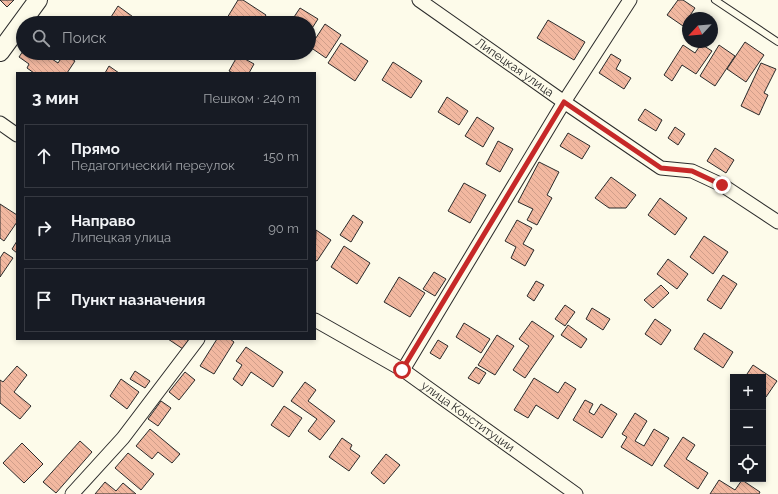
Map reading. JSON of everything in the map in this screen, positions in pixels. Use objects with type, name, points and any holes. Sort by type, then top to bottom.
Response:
[{"type":"street","points":[[26,16],[38,0]]},
{"type":"street","name":"Липецкая улица","points":[[419,0],[661,168],[692,171],[716,182],[778,222]]},
{"type":"street","points":[[402,370],[564,102],[630,0]]},
{"type":"street","points":[[0,52],[16,30]]},
{"type":"street","points":[[0,123],[16,134]]},
{"type":"street","name":"улица Конституции","points":[[316,321],[402,370],[576,494]]},
{"type":"street","points":[[72,494],[123,438],[197,340]]},
{"type":"lane","points":[[715,0],[778,42]]},
{"type":"building","points":[[0,0],[14,0],[7,7]]},
{"type":"building","points":[[238,0],[243,0],[266,15],[265,16],[228,16]]},
{"type":"building","points":[[678,0],[683,0],[695,8],[692,12],[682,12],[682,25],[667,15]]},
{"type":"building","points":[[118,6],[132,16],[112,16]]},
{"type":"building","points":[[300,8],[313,16],[295,16]]},
{"type":"building","points":[[548,20],[585,42],[574,60],[537,38]]},
{"type":"building","points":[[325,24],[341,35],[326,58],[316,51],[316,38]]},
{"type":"building","points":[[745,42],[764,55],[746,82],[727,69]]},
{"type":"building","points":[[341,43],[368,61],[355,81],[328,63]]},
{"type":"building","points":[[719,45],[735,56],[715,86],[700,76]]},
{"type":"building","points":[[682,47],[682,48],[688,48],[695,53],[698,48],[707,48],[712,51],[696,74],[682,65],[672,81],[664,75]]},
{"type":"building","points":[[611,54],[621,60],[616,69],[631,78],[624,89],[599,73]]},
{"type":"building","points":[[23,60],[54,60],[58,63],[60,60],[75,61],[68,72],[33,72],[27,68],[29,64]]},
{"type":"building","points":[[235,60],[247,60],[254,64],[250,72],[229,71]]},
{"type":"building","points":[[393,62],[422,81],[411,98],[382,80]]},
{"type":"building","points":[[761,63],[776,69],[764,93],[768,95],[759,115],[741,106]]},
{"type":"building","points":[[109,66],[118,72],[106,72]]},
{"type":"building","points":[[447,97],[468,111],[459,125],[438,112]]},
{"type":"building","points":[[645,109],[662,120],[656,131],[638,120]]},
{"type":"building","points":[[477,117],[494,128],[483,147],[465,136]]},
{"type":"building","points":[[675,127],[685,134],[678,145],[668,138]]},
{"type":"building","points":[[568,133],[590,146],[582,159],[560,146]]},
{"type":"building","points":[[498,141],[513,149],[500,172],[486,164]]},
{"type":"building","points":[[715,148],[734,160],[726,173],[707,161]]},
{"type":"building","points":[[539,162],[559,172],[547,195],[552,198],[537,225],[527,220],[533,209],[518,202]]},
{"type":"building","points":[[611,177],[636,195],[626,208],[609,208],[595,198]]},
{"type":"building","points":[[464,183],[486,195],[470,223],[448,211]]},
{"type":"building","points":[[660,198],[687,218],[675,235],[648,215]]},
{"type":"building","points":[[0,204],[16,214],[16,223],[4,241],[0,238]]},
{"type":"building","points":[[353,215],[363,222],[351,242],[340,235]]},
{"type":"building","points":[[517,220],[532,228],[523,244],[534,250],[525,266],[511,258],[516,247],[505,241]]},
{"type":"building","points":[[316,230],[331,240],[316,260]]},
{"type":"building","points":[[704,236],[728,252],[713,274],[690,257]]},
{"type":"building","points":[[16,243],[16,252],[12,249]]},
{"type":"building","points":[[344,246],[370,263],[357,284],[331,267]]},
{"type":"building","points":[[4,252],[13,258],[0,277],[0,258]]},
{"type":"building","points":[[668,259],[688,274],[677,289],[657,274]]},
{"type":"building","points":[[434,272],[446,279],[435,296],[423,289]]},
{"type":"building","points":[[723,275],[737,284],[721,309],[707,300]]},
{"type":"building","points":[[399,277],[425,293],[410,317],[384,302]]},
{"type":"building","points":[[536,281],[544,285],[534,301],[527,296]]},
{"type":"building","points":[[661,285],[669,293],[653,308],[644,300]]},
{"type":"building","points":[[565,305],[575,312],[565,326],[555,319]]},
{"type":"building","points":[[592,308],[610,319],[603,330],[586,319]]},
{"type":"building","points":[[655,319],[671,330],[661,345],[645,334]]},
{"type":"building","points":[[532,321],[554,336],[525,378],[513,370],[529,346],[519,339]]},
{"type":"building","points":[[464,323],[490,339],[481,353],[456,337]]},
{"type":"building","points":[[568,325],[587,339],[581,348],[561,335]]},
{"type":"building","points":[[704,333],[733,352],[723,368],[694,349]]},
{"type":"building","points":[[497,335],[514,346],[495,375],[478,365]]},
{"type":"building","points":[[170,340],[188,340],[183,349]]},
{"type":"building","points":[[216,340],[231,340],[234,342],[214,374],[200,366]]},
{"type":"building","points":[[438,340],[448,346],[440,359],[430,353]]},
{"type":"building","points":[[246,347],[283,372],[273,387],[251,372],[242,386],[233,379],[242,365],[236,361]]},
{"type":"building","points":[[753,365],[777,381],[766,397],[766,374],[747,374]]},
{"type":"building","points":[[17,366],[27,375],[14,392],[31,406],[20,419],[0,403],[0,380],[3,382]]},
{"type":"building","points":[[476,367],[486,373],[479,384],[468,378]]},
{"type":"building","points":[[135,371],[150,381],[145,388],[130,379]]},
{"type":"building","points":[[185,372],[195,380],[179,400],[169,392]]},
{"type":"building","points":[[534,378],[558,393],[565,382],[576,389],[558,419],[536,405],[528,418],[514,410]]},
{"type":"building","points":[[121,379],[139,392],[127,409],[110,396]]},
{"type":"building","points":[[305,382],[316,390],[308,401],[335,421],[320,440],[308,431],[317,419],[291,401]]},
{"type":"building","points":[[585,400],[593,404],[589,412],[594,415],[601,404],[617,414],[602,438],[573,420]]},
{"type":"building","points":[[161,401],[171,408],[158,426],[148,419]]},
{"type":"building","points":[[284,406],[302,418],[289,437],[271,425]]},
{"type":"building","points":[[635,413],[647,421],[635,441],[644,446],[654,429],[669,438],[652,466],[621,447],[627,437],[622,434]]},
{"type":"building","points":[[150,429],[180,454],[172,463],[158,452],[152,459],[136,446]]},
{"type":"building","points":[[683,437],[695,445],[686,459],[708,473],[698,489],[664,466]]},
{"type":"building","points":[[342,438],[352,445],[350,449],[360,456],[349,471],[329,457]]},
{"type":"building","points":[[80,441],[92,452],[56,493],[43,482]]},
{"type":"building","points":[[22,443],[43,464],[24,483],[3,463]]},
{"type":"building","points":[[128,453],[154,474],[141,490],[115,468]]},
{"type":"building","points":[[386,454],[400,465],[384,484],[371,473]]},
{"type":"building","points":[[719,480],[735,490],[741,482],[745,482],[760,492],[759,494],[710,494]]},
{"type":"building","points":[[105,482],[116,491],[123,483],[136,494],[95,494]]},
{"type":"route","points":[[402,370],[564,102],[661,168],[692,171],[722,185]]}]
